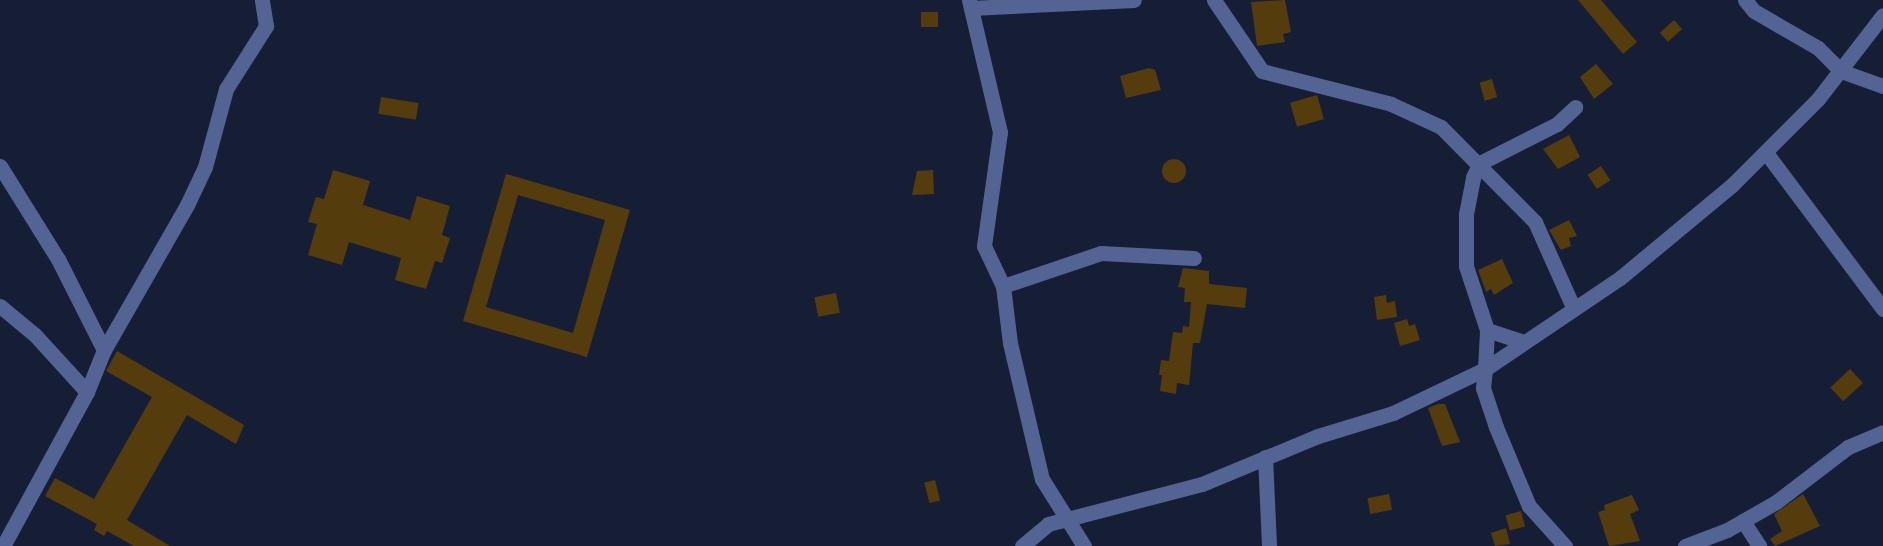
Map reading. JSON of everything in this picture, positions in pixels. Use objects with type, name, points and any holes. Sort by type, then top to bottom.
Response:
[{"type":"street","points":[[3,546],[87,392],[104,350],[205,167],[226,89],[266,26],[262,0]]},
{"type":"street","points":[[1084,546],[1042,479],[1010,343],[1003,286],[982,236],[1000,132],[970,4],[1134,0]]},
{"type":"street","points":[[1214,0],[1262,71],[1430,118],[1480,164],[1535,222],[1573,307]]},
{"type":"street","points":[[1745,0],[1754,11],[1818,48],[1841,71],[1883,86]]},
{"type":"street","points":[[1022,546],[1035,532],[1065,518],[1153,499],[1393,413],[1485,369],[1521,341],[1620,278],[1767,154],[1841,71],[1883,15]]},
{"type":"street","points":[[1565,546],[1529,506],[1496,427],[1483,388],[1487,330],[1466,266],[1467,203],[1480,164],[1557,124],[1575,107]]},
{"type":"street","points":[[1767,154],[1883,309]]},
{"type":"street","points":[[0,166],[58,259],[104,350]]},
{"type":"street","points":[[1003,286],[1101,253],[1194,258]]},
{"type":"street","points":[[0,306],[35,335],[87,392]]},
{"type":"street","points":[[1487,330],[1521,341]]},
{"type":"street","points":[[1685,546],[1743,521],[1776,502],[1848,447],[1883,432]]},
{"type":"street","points":[[1265,458],[1269,546]]},
{"type":"street","points":[[1743,521],[1759,546]]},
{"type":"building","points":[[1285,0],[1291,32],[1283,34],[1285,42],[1257,46],[1251,2]]},
{"type":"building","points":[[1578,0],[1601,0],[1637,42],[1623,54]]},
{"type":"building","points":[[921,12],[938,12],[938,27],[921,27]]},
{"type":"building","points":[[1674,20],[1682,29],[1668,42],[1660,33]]},
{"type":"building","points":[[1596,64],[1613,84],[1594,99],[1580,77]]},
{"type":"building","points":[[1149,68],[1155,70],[1161,90],[1126,98],[1120,76]]},
{"type":"building","points":[[1492,79],[1497,97],[1485,101],[1480,83]]},
{"type":"building","points":[[1317,95],[1324,119],[1297,127],[1290,103]]},
{"type":"building","points":[[381,97],[419,103],[416,120],[378,114]]},
{"type":"building","points":[[1569,135],[1580,157],[1558,169],[1543,149]]},
{"type":"building","points":[[1174,159],[1183,162],[1186,171],[1183,180],[1174,183],[1165,180],[1162,171],[1165,162]]},
{"type":"building","points":[[1601,166],[1610,180],[1597,189],[1588,175]]},
{"type":"building","points":[[333,170],[370,181],[363,205],[410,220],[417,196],[450,206],[442,235],[450,238],[442,263],[435,261],[426,289],[395,280],[401,258],[349,242],[342,265],[308,255],[317,224],[308,222],[316,197],[324,199]]},
{"type":"building","points":[[933,170],[934,194],[912,195],[917,171]]},
{"type":"building","points":[[506,174],[630,210],[587,357],[463,321]],"holes":[[[518,195],[605,220],[573,333],[486,307]]]},
{"type":"building","points":[[1569,220],[1577,236],[1569,238],[1571,246],[1561,250],[1549,230]]},
{"type":"building","points":[[1502,259],[1513,283],[1494,295],[1491,289],[1486,292],[1478,270]]},
{"type":"building","points":[[1183,268],[1209,271],[1209,284],[1247,288],[1245,308],[1207,304],[1200,343],[1193,343],[1189,385],[1177,383],[1176,394],[1160,391],[1162,375],[1159,375],[1161,360],[1169,361],[1173,332],[1182,333],[1183,326],[1189,327],[1191,302],[1184,302],[1185,288],[1178,287]]},
{"type":"building","points":[[836,293],[840,313],[818,317],[814,297]]},
{"type":"building","points":[[1386,295],[1387,303],[1395,301],[1397,317],[1377,320],[1374,297]]},
{"type":"building","points":[[1407,319],[1409,326],[1415,324],[1420,340],[1400,346],[1394,323]]},
{"type":"building","points":[[117,351],[244,425],[236,444],[187,415],[127,520],[170,546],[134,546],[107,531],[104,536],[94,530],[97,524],[45,496],[55,478],[94,499],[152,397],[106,371]]},
{"type":"building","points":[[1850,369],[1863,383],[1843,401],[1830,387]]},
{"type":"building","points":[[1445,404],[1460,442],[1442,446],[1428,408]]},
{"type":"building","points":[[935,480],[940,500],[929,503],[924,483]]},
{"type":"building","points":[[1389,494],[1392,510],[1370,514],[1367,498]]},
{"type":"building","points":[[1803,494],[1820,526],[1775,546],[1770,539],[1782,531],[1774,514]]},
{"type":"building","points":[[1632,495],[1639,510],[1630,514],[1640,541],[1609,546],[1598,512],[1605,510],[1604,505]]},
{"type":"building","points":[[1521,511],[1525,526],[1510,531],[1506,515]]},
{"type":"building","points":[[1506,528],[1510,544],[1495,546],[1491,533]]}]
